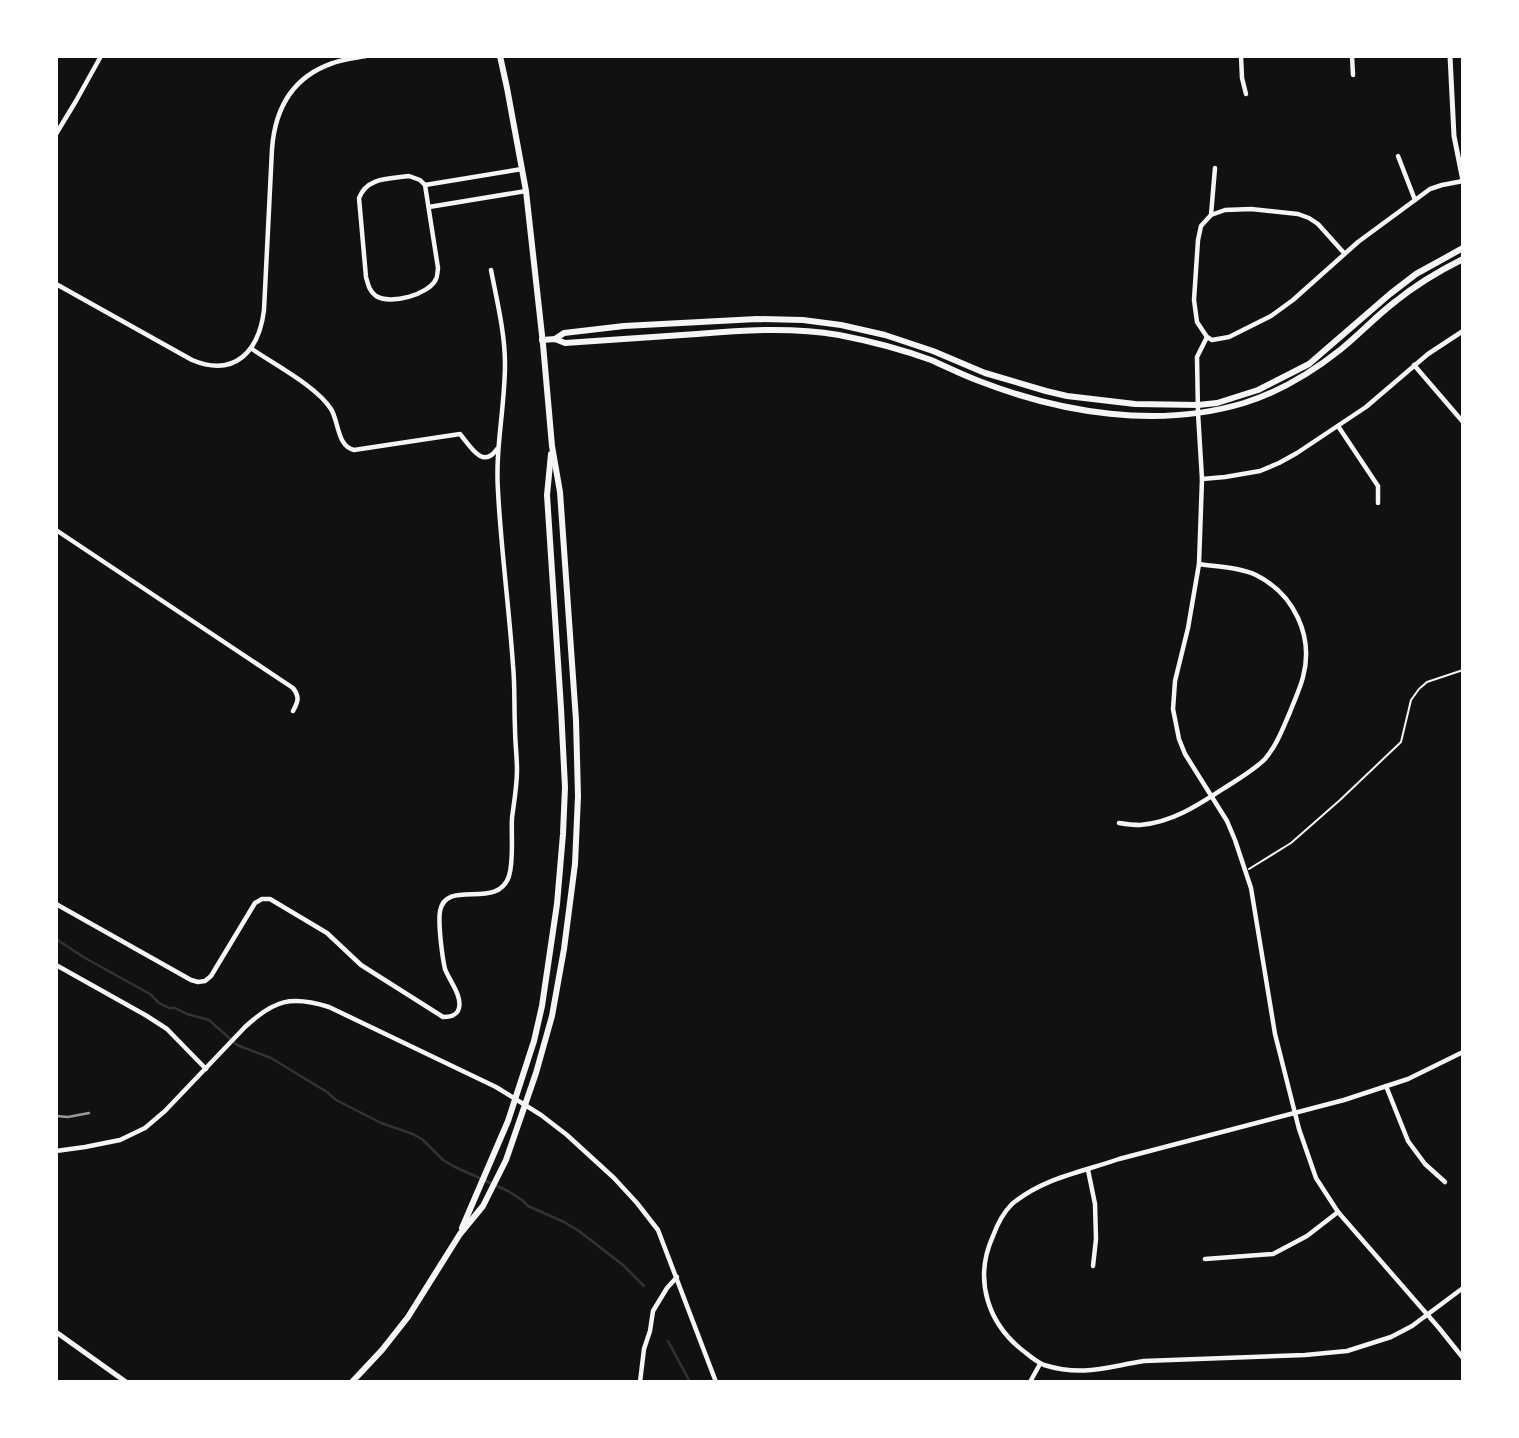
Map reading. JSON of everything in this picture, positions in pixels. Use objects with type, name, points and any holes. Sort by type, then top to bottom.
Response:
[{"type":"main road","points":[[352,1382],[408,1317],[460,1234],[483,1206],[506,1160],[521,1121],[552,1017],[576,854],[576,720],[560,492],[552,446],[526,191],[500,56]]},
{"type":"main road","points":[[555,339],[564,333],[624,326],[757,319],[803,320],[885,335],[985,373],[1067,396],[1198,410],[1250,393],[1309,364],[1390,293],[1416,274],[1463,248]]},
{"type":"main road","points":[[542,340],[555,339],[565,343],[755,330],[809,331],[883,344],[1026,397],[1135,415],[1174,416],[1244,403],[1273,392],[1316,369],[1395,301],[1427,278],[1463,259]]},
{"type":"main road","points":[[460,1234],[509,1121],[526,1065],[548,976],[559,884],[565,811],[563,733],[547,495],[552,446]]},
{"type":"street","points":[[56,134],[100,56]]},
{"type":"street","points":[[56,284],[202,365],[234,362],[252,349],[262,326],[264,310],[273,130],[278,114],[295,87],[307,77],[335,62],[366,56]]},
{"type":"street","points":[[1241,56],[1246,94]]},
{"type":"street","points":[[1352,56],[1353,75]]},
{"type":"street","points":[[1344,253],[1318,224],[1298,214],[1251,209],[1225,210],[1211,215],[1201,226],[1198,240],[1194,300],[1197,322],[1212,340],[1229,337],[1271,316],[1293,300],[1344,253],[1430,189],[1463,181],[1454,136],[1450,56]]},
{"type":"street","points":[[1398,156],[1415,200]]},
{"type":"street","points":[[1211,215],[1215,168]]},
{"type":"street","points":[[425,185],[522,169]]},
{"type":"street","points":[[409,176],[425,185],[429,207],[438,268],[437,279],[422,292],[411,297],[382,299],[374,295],[366,277],[359,206],[362,190],[374,182],[409,176]]},
{"type":"street","points":[[429,207],[526,191]]},
{"type":"street","points":[[56,904],[198,982],[211,976],[255,903],[270,899],[327,933],[361,965],[443,1017],[453,1016],[457,1012],[460,1007],[459,1000],[449,979],[443,956],[440,911],[443,903],[453,895],[493,892],[506,882],[509,874],[517,772],[514,669],[499,522],[498,449],[505,362],[491,270]]},
{"type":"street","points":[[1202,479],[1260,471],[1297,453],[1366,407],[1414,365],[1463,331]]},
{"type":"street","points":[[1207,337],[1197,357],[1202,479],[1199,564],[1175,681],[1173,709],[1179,739],[1185,754],[1227,821],[1246,871],[1275,1034],[1295,1113],[1316,1178],[1338,1212],[1463,1357]]},
{"type":"street","points":[[252,349],[324,400],[335,418],[344,445],[349,449],[460,434],[483,458],[488,458],[498,449]]},
{"type":"street","points":[[1414,365],[1463,422]]},
{"type":"street","points":[[1338,426],[1378,486],[1378,503]]},
{"type":"street","points":[[56,530],[293,688],[298,694],[298,703],[293,711]]},
{"type":"street","points":[[1119,823],[1139,825],[1158,822],[1185,812],[1250,771],[1266,758],[1279,738],[1303,678],[1307,657],[1306,639],[1289,601],[1277,588],[1256,575],[1243,570],[1199,564]]},
{"type":"street","points":[[56,965],[167,1029],[206,1069]]},
{"type":"street","points":[[56,1151],[104,1144],[134,1135],[159,1116],[257,1016],[280,1002],[301,1000],[329,1007],[496,1087],[551,1122],[614,1178],[658,1230],[716,1382]]},
{"type":"street","points":[[1463,1052],[1408,1079],[1344,1100],[1119,1159],[1052,1180],[1033,1189],[1010,1206],[987,1249],[984,1271],[986,1294],[992,1314],[1006,1336],[1040,1364],[1080,1372],[1099,1371],[1144,1361],[1347,1351],[1391,1337],[1412,1326],[1463,1288]]},
{"type":"street","points":[[1387,1086],[1408,1141],[1425,1164],[1445,1182]]},
{"type":"street","points":[[1088,1170],[1095,1205],[1096,1239],[1093,1266]]},
{"type":"street","points":[[1205,1259],[1273,1254],[1307,1236],[1338,1212]]},
{"type":"street","points":[[640,1382],[653,1311],[667,1287],[677,1277]]},
{"type":"street","points":[[56,1332],[127,1382]]},
{"type":"street","points":[[1030,1382],[1040,1364]]},
{"type":"path","points":[[1246,871],[1292,843],[1401,742],[1411,700],[1419,689],[1427,682],[1463,670]]},
{"type":"waterway","points":[[56,939],[150,994],[159,1003],[209,1020],[237,1045],[271,1058],[336,1100],[381,1123],[413,1134],[455,1167],[508,1191],[528,1206],[564,1222],[623,1265],[644,1286]]},
{"type":"waterway","points":[[668,1341],[690,1382]]},
{"type":"railway","points":[[56,1116],[89,1113]]}]
